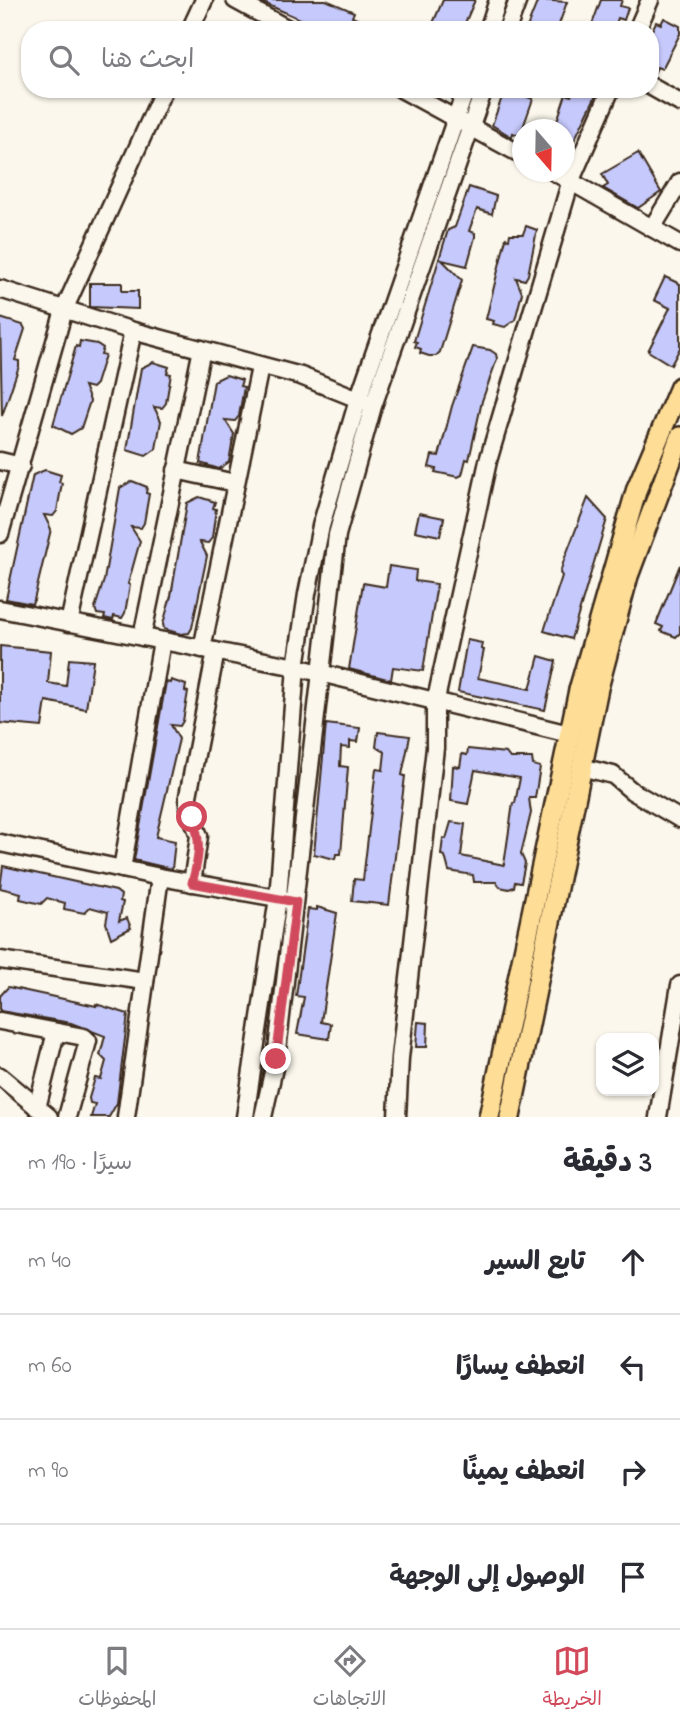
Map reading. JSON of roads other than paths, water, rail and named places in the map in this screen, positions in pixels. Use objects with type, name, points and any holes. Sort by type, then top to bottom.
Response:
[{"type":"main road","points":[[510,1117],[637,488],[680,387]]},
{"type":"main road","points":[[489,1117],[569,734],[614,595],[680,437]]},
{"type":"street","points":[[194,21],[204,0]]},
{"type":"street","points":[[235,0],[274,21]]},
{"type":"street","points":[[491,21],[498,0]]},
{"type":"street","points":[[510,21],[518,0]]},
{"type":"street","points":[[641,21],[650,0]]},
{"type":"street","points":[[659,91],[680,103]]},
{"type":"street","points":[[0,534],[64,310],[160,98]]},
{"type":"street","points":[[418,98],[512,149]]},
{"type":"street","points":[[263,1117],[276,1059],[296,902],[337,534],[366,403],[463,98]]},
{"type":"street","points":[[245,1117],[258,1047],[278,898],[296,667],[321,526],[481,98]]},
{"type":"street","points":[[575,171],[607,98]]},
{"type":"street","points":[[397,1117],[400,1058],[435,748],[435,704],[488,461],[570,182]]},
{"type":"street","points":[[574,182],[680,244]]},
{"type":"street","points":[[652,228],[680,182]]},
{"type":"street","points":[[0,289],[133,331],[301,376],[366,403]]},
{"type":"street","points":[[69,623],[133,331]]},
{"type":"street","points":[[142,637],[202,349]]},
{"type":"street","points":[[192,883],[199,836],[188,806],[188,796],[235,483],[260,367]]},
{"type":"street","points":[[0,461],[21,466]]},
{"type":"street","points":[[176,470],[235,483]]},
{"type":"street","points":[[0,609],[296,667],[435,704],[569,734]]},
{"type":"street","points":[[122,869],[162,641]]},
{"type":"street","points":[[581,767],[613,775],[632,791],[680,818]]},
{"type":"street","points":[[0,844],[296,902]]},
{"type":"street","points":[[126,1117],[160,877]]},
{"type":"street","points":[[0,960],[145,981]]},
{"type":"street","points":[[659,1117],[680,985]]},
{"type":"street","points":[[0,1021],[84,1037],[89,1044],[66,1117]]},
{"type":"street","points":[[43,1113],[56,1032]]},
{"type":"street","points":[[0,1076],[43,1113]]}]
